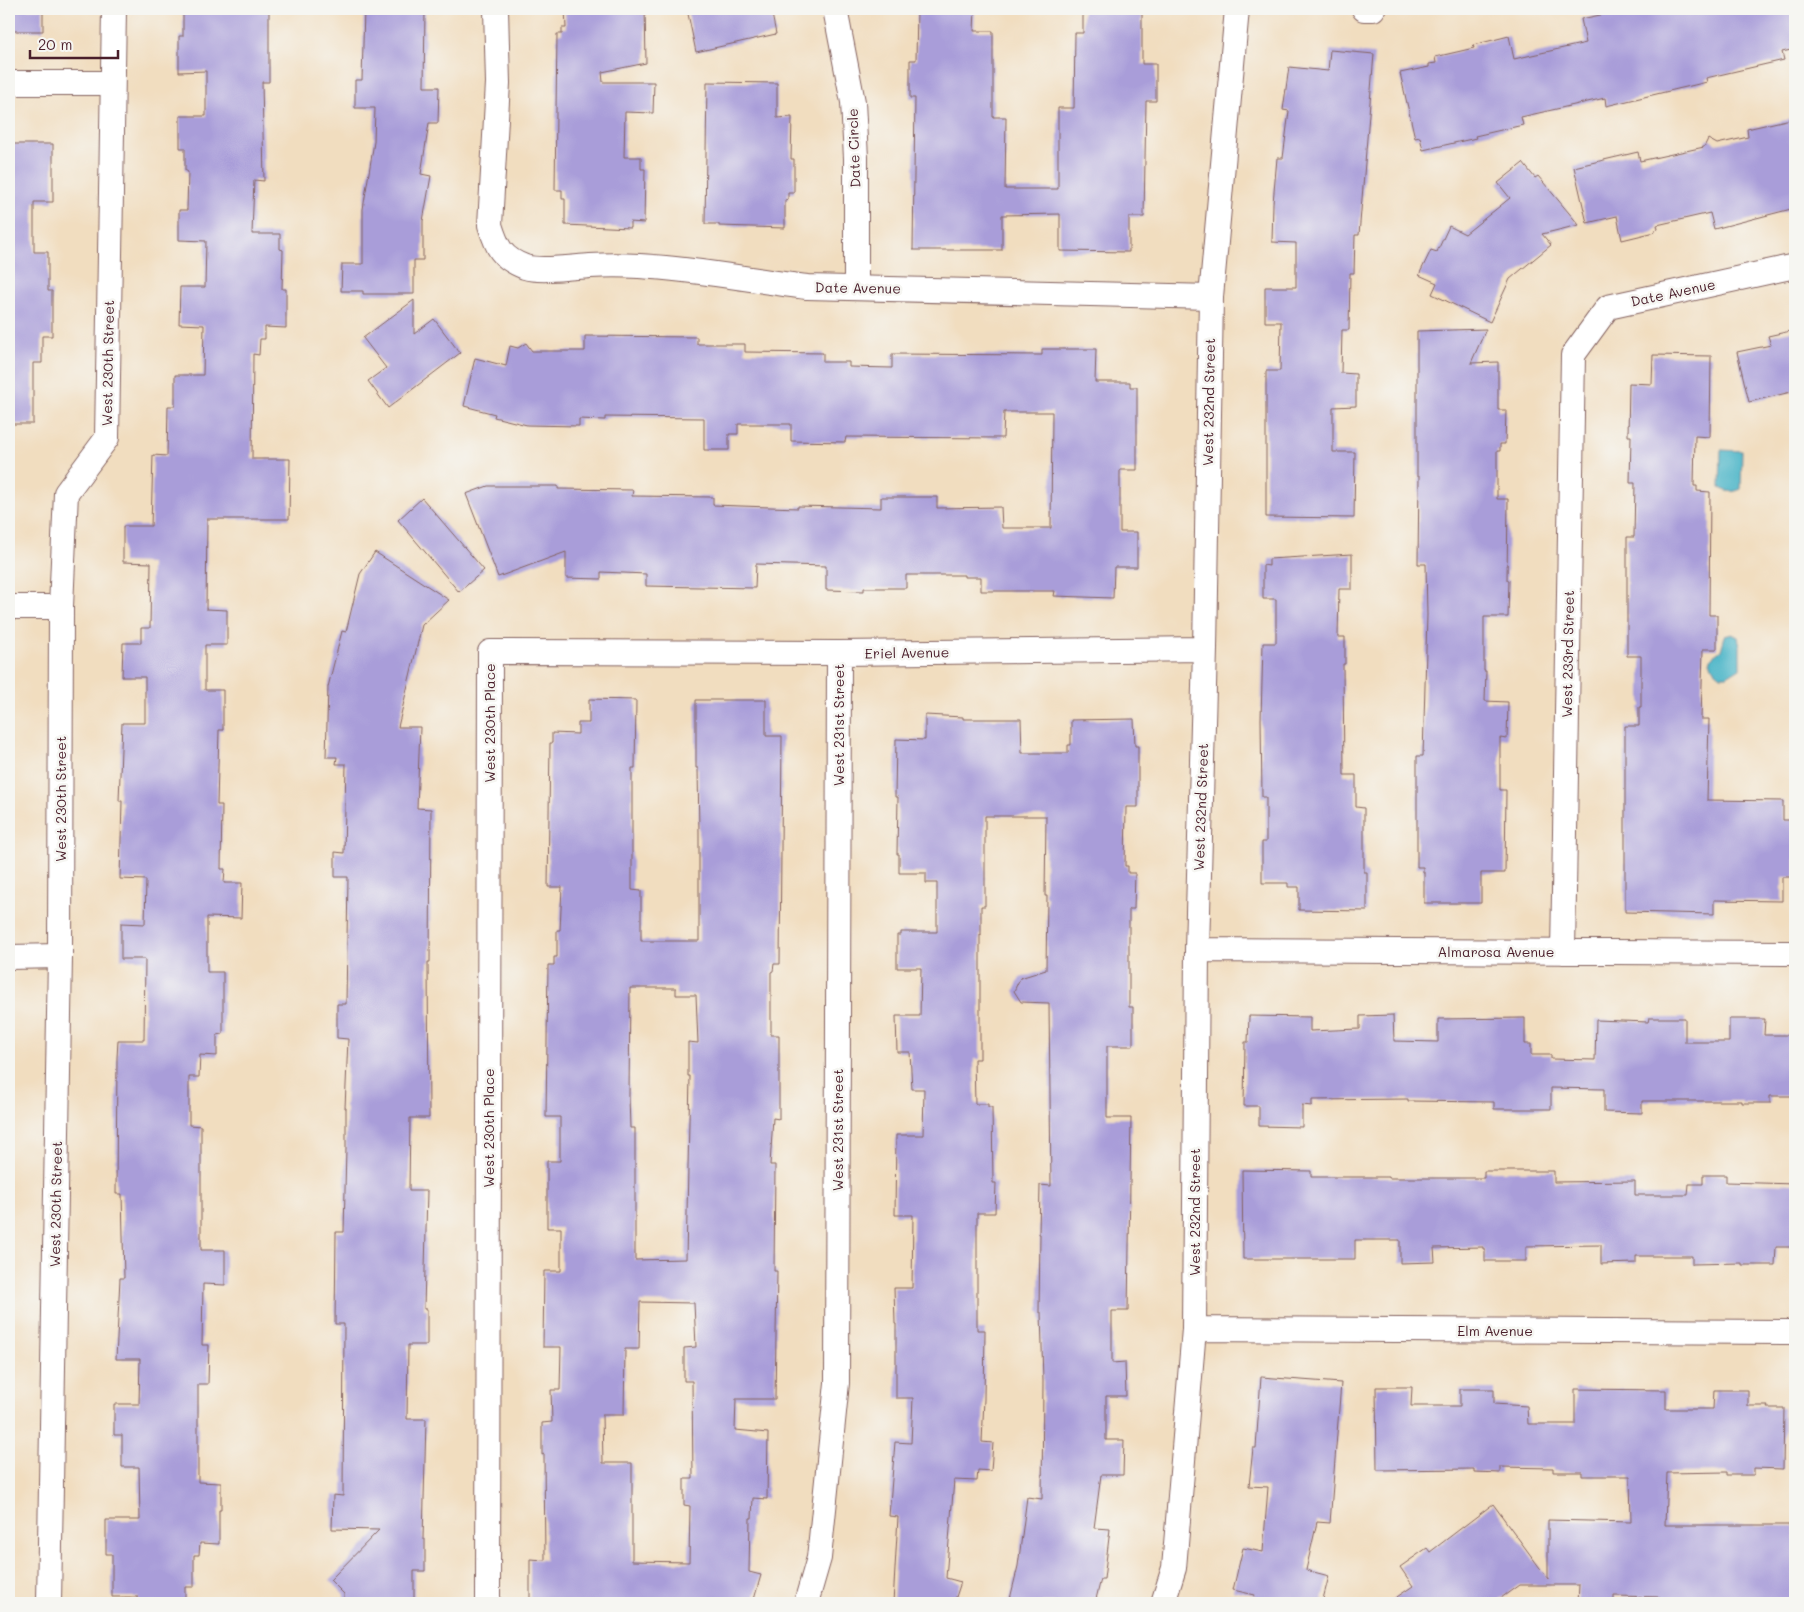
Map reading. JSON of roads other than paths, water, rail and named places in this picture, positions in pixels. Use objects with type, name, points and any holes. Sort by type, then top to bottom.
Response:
[{"type":"street","name":"West 230th Street","points":[[48,1603],[60,956],[62,607],[66,493],[107,438],[114,9]]},
{"type":"street","name":"Date Avenue","points":[[496,9],[498,83],[490,225],[497,246],[508,258],[526,267],[549,269],[591,266],[638,266],[698,271],[807,287],[1211,297]]},
{"type":"street","name":"Date Circle","points":[[835,9],[853,102],[856,158],[856,288]]},
{"type":"street","name":"West 232nd Street","points":[[1164,1603],[1174,1568],[1194,1329],[1197,950],[1205,649],[1211,297],[1237,9]]},
{"type":"street","points":[[1364,9],[1373,9]]},
{"type":"street","points":[[9,83],[112,83]]},
{"type":"street","name":"Date Avenue","points":[[1573,355],[1608,307],[1795,266]]},
{"type":"street","name":"West 233rd Street","points":[[1563,952],[1573,355]]},
{"type":"street","points":[[9,607],[62,607]]},
{"type":"street","name":"Eriel Avenue","points":[[490,652],[839,654],[1205,649]]},
{"type":"street","name":"West 230th Place","points":[[488,1603],[490,652]]},
{"type":"street","name":"West 231st Street","points":[[806,1603],[819,1558],[837,1383],[839,654]]},
{"type":"street","name":"Almarosa Avenue","points":[[1197,950],[1795,953]]},
{"type":"street","points":[[9,956],[60,956]]},
{"type":"street","name":"Elm Avenue","points":[[1194,1329],[1795,1332]]},
{"type":"water","points":[[1721,450],[1742,451],[1741,489],[1730,492],[1720,488]]},
{"type":"water","points":[[1732,634],[1738,637],[1740,668],[1727,676],[1721,676],[1714,670],[1710,662],[1712,657],[1721,650],[1725,636]]}]
